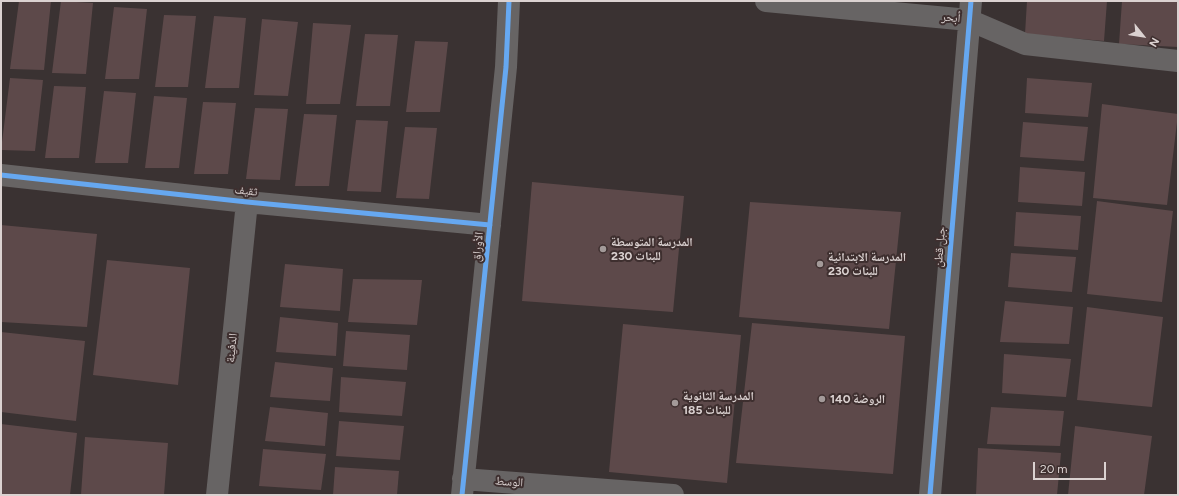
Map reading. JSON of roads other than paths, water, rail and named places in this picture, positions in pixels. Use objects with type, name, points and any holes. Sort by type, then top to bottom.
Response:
[{"type":"street","name":"الأوراق","points":[[463,487],[506,68],[509,1]]},
{"type":"street","name":"أبحر","points":[[766,1],[970,10],[1025,44],[1178,62]]},
{"type":"street","name":"جبل قطن","points":[[930,495],[970,10]]},
{"type":"street","name":"ثقيف","points":[[1,175],[247,202],[490,225]]},
{"type":"street","name":"الدفينة","points":[[217,495],[247,202]]},
{"type":"street","name":"الوسط","points":[[463,487],[673,495]]},
{"type":"place","name":"المدرسة المتوسطة 230 للبنات","points":[[603,249]]},
{"type":"place","name":"المدرسة الابتدائية 230 للبنات","points":[[820,264]]},
{"type":"place","name":"الروضة 140","points":[[822,399]]},
{"type":"place","name":"المدرسة الثانوية 185 للبنات","points":[[675,403]]}]
